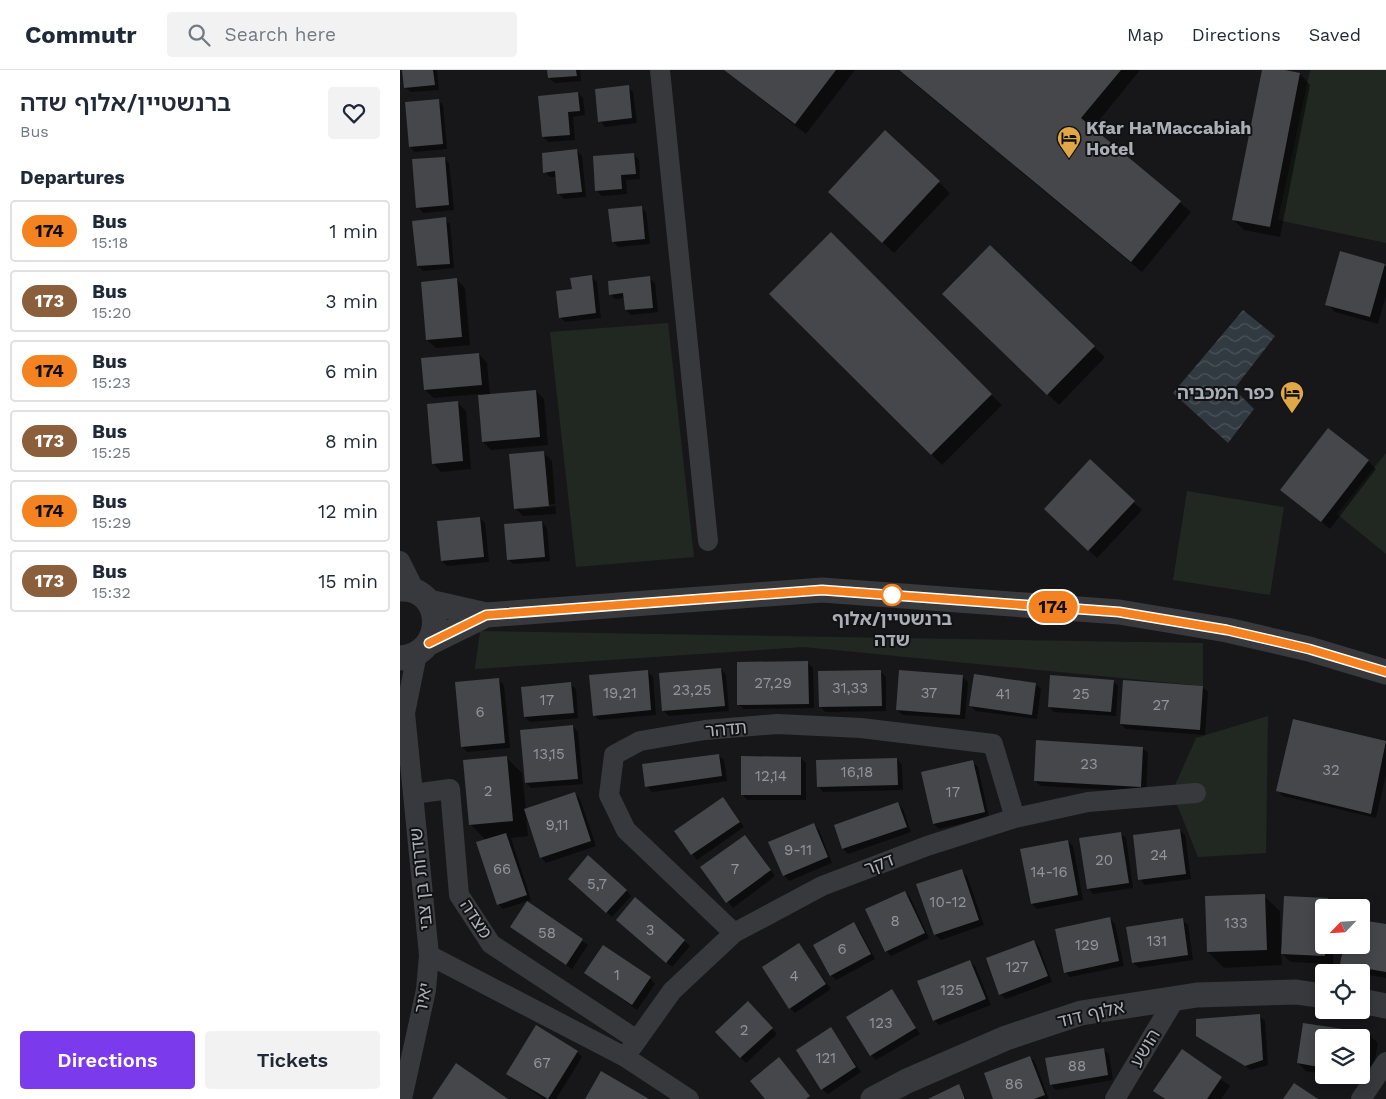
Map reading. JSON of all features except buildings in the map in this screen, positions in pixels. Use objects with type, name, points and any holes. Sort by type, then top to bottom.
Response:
[{"type":"street","points":[[660,70],[708,541]]},
{"type":"street","points":[[400,561],[414,594],[433,610],[435,627],[415,652]]},
{"type":"street","points":[[414,594],[486,615],[822,590],[1119,612],[1227,630],[1309,649],[1386,672]]},
{"type":"street","points":[[415,652],[486,615]]},
{"type":"street","name":"שדרות בן צבי","points":[[415,652],[402,707],[413,794],[429,955]]},
{"type":"street","name":"תדהר","points":[[734,933],[626,830],[609,795],[614,754],[640,741],[705,730],[777,724],[861,728],[993,744],[1014,818]]},
{"type":"street","name":"מצדה","points":[[413,794],[450,789],[459,895],[491,944],[637,1040]]},
{"type":"street","name":"דקר","points":[[625,1057],[672,991],[734,933],[822,886],[927,846],[1014,818],[1088,802],[1196,793]]},
{"type":"street","points":[[429,955],[625,1057],[689,1099]]},
{"type":"street","name":"יאיר","points":[[402,1099],[426,990],[429,955]]},
{"type":"street","name":"אלוף דוד","points":[[874,1099],[907,1081],[1006,1038],[1081,1012],[1176,997],[1296,992],[1315,995]]},
{"type":"street","name":"הושע","points":[[1115,1099],[1176,997]]},
{"type":"street","points":[[1370,1003],[1386,1006]]},
{"type":"street","points":[[1361,1099],[1386,1062]]},
{"type":"shaded area","points":[[1310,70],[1386,70],[1386,243],[1278,220]]},
{"type":"shaded area","points":[[668,323],[694,557],[576,567],[550,332]]},
{"type":"shaded area","points":[[1386,453],[1386,554],[1337,514]]},
{"type":"shaded area","points":[[1187,491],[1284,507],[1270,595],[1173,580]]},
{"type":"shaded area","points":[[480,631],[1203,643],[1203,686],[804,647],[475,669]]},
{"type":"shaded area","points":[[1268,716],[1266,853],[1198,857],[1172,792],[1196,738]]},
{"type":"water","points":[[1243,310],[1275,336],[1234,389],[1254,409],[1228,443],[1173,393]]},
{"type":"bus line","name":"174","points":[[429,643],[486,615],[822,590],[1119,612],[1227,630],[1309,649],[1386,672]]},
{"type":"place","name":"Kfar Ha'Maccabiah Hotel","points":[[1069,159]]},
{"type":"place","name":"כפר המכביה","points":[[1292,414]]},
{"type":"place","name":"ברנשטיין/אלוף שדה","points":[[892,595]]}]
